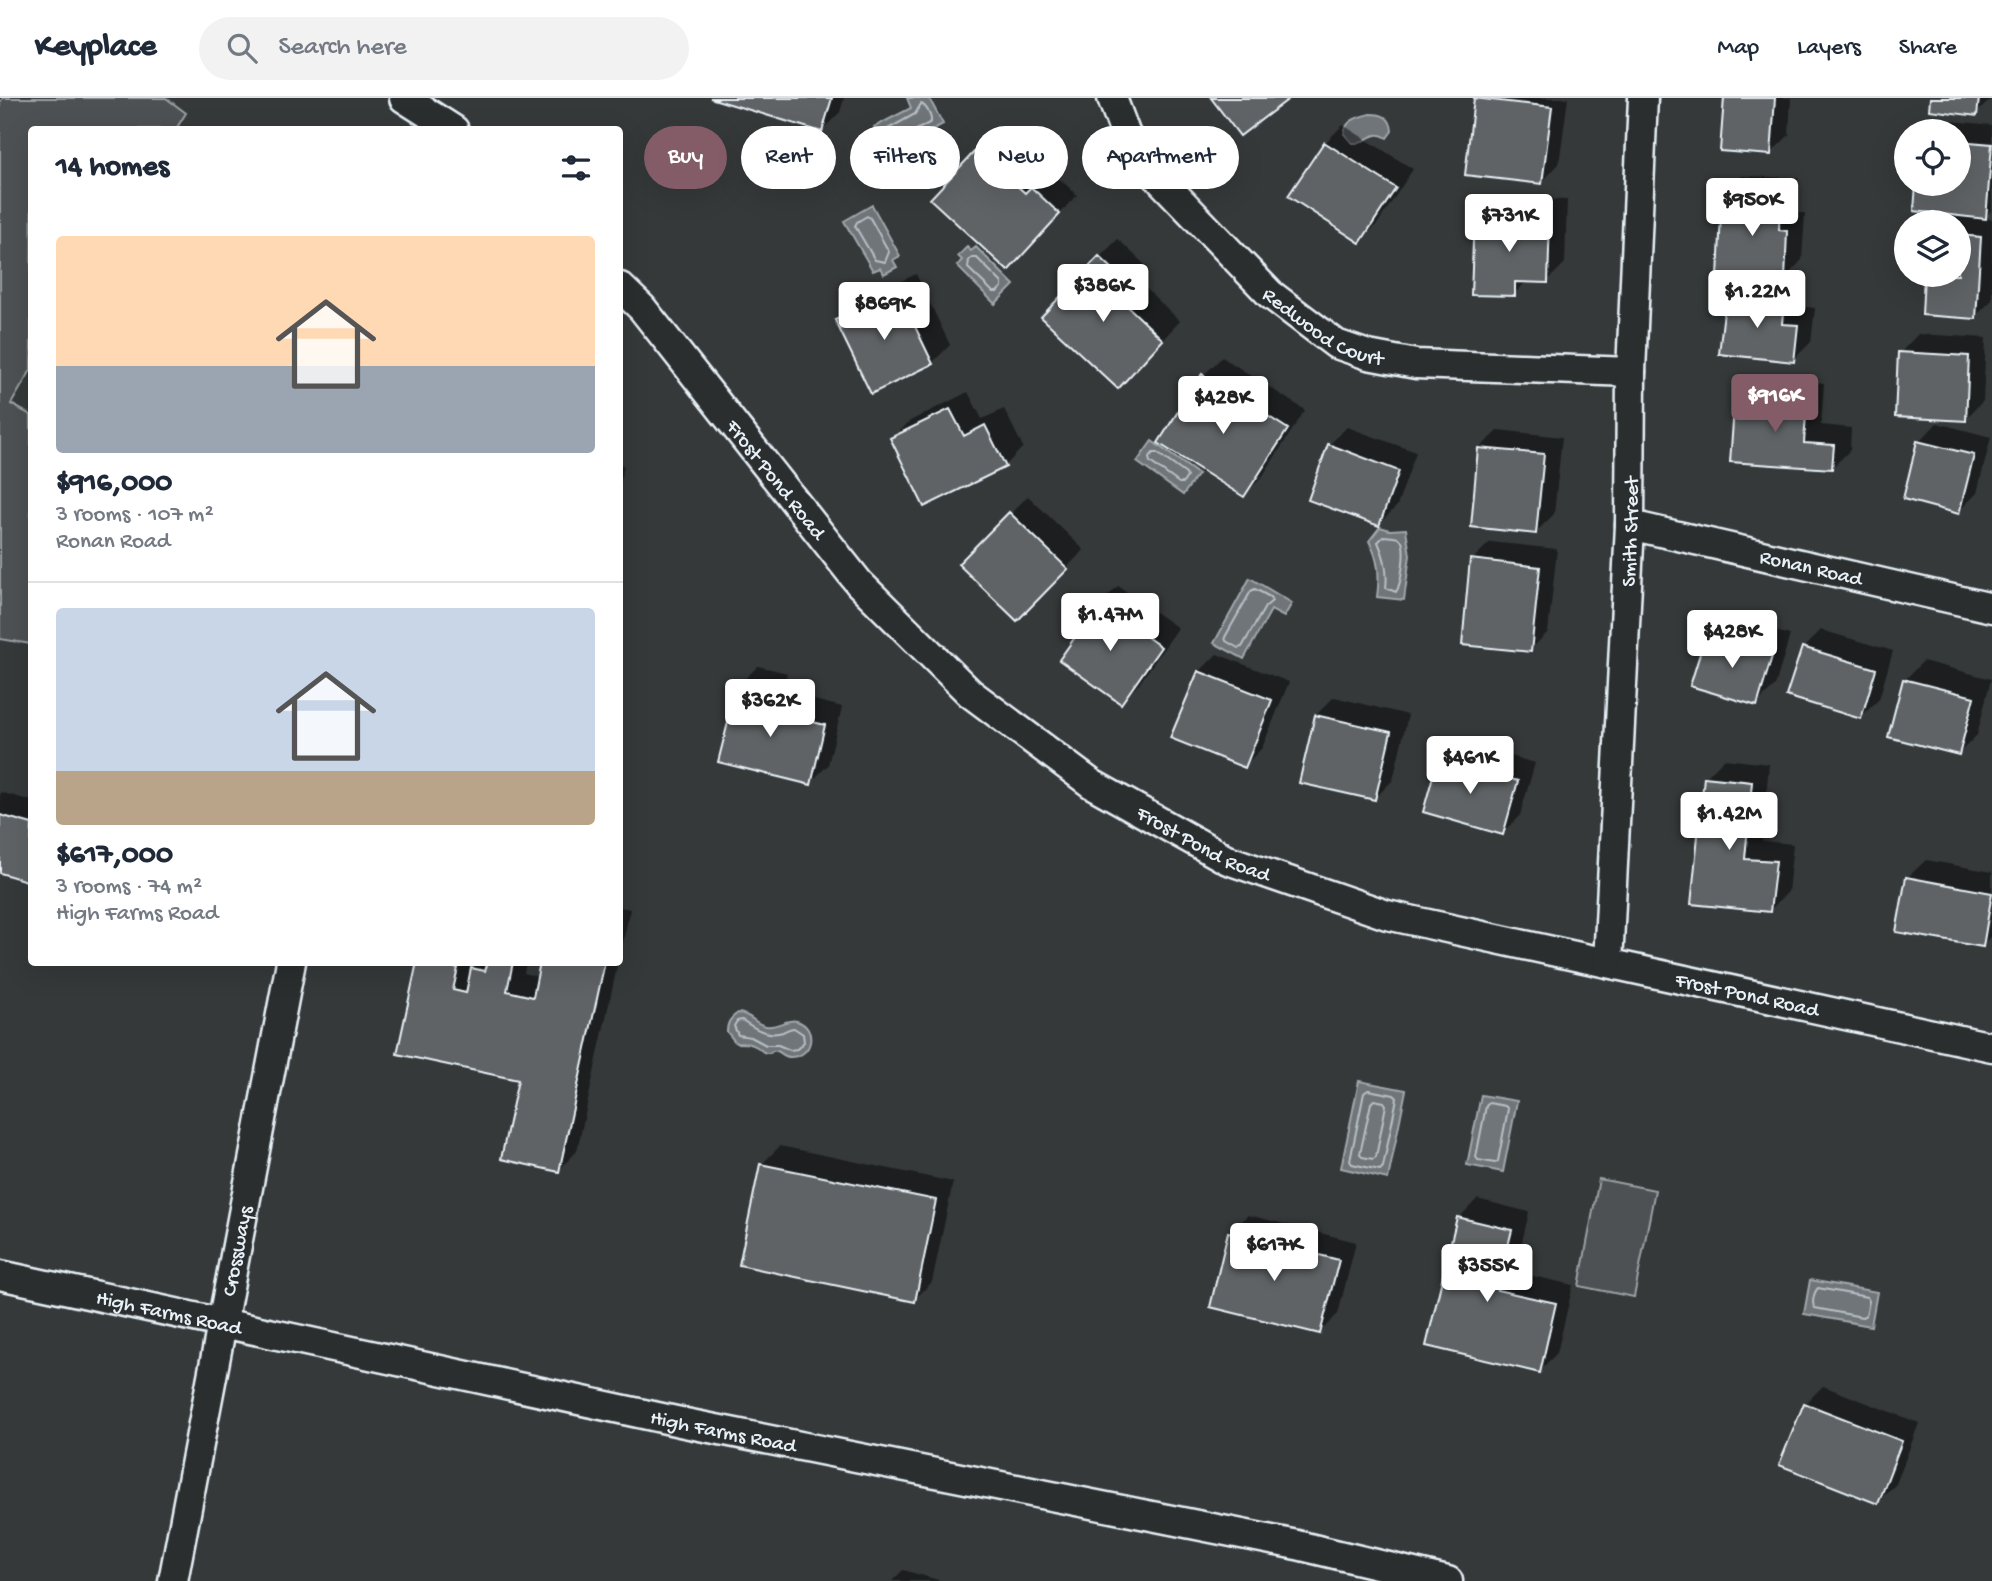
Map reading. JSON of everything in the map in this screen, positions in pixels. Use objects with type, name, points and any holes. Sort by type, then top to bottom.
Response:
[{"type":"street","points":[[404,98],[448,126]]},
{"type":"street","name":"Redwood Court","points":[[1112,98],[1126,135],[1146,164],[1270,294],[1336,344],[1368,355],[1416,364],[1631,372]]},
{"type":"street","name":"Smith Street","points":[[1608,963],[1630,525],[1631,372],[1643,98]]},
{"type":"street","name":"Frost Pond Road","points":[[623,290],[642,308],[859,583],[970,693],[1092,784],[1228,860],[1373,911],[1992,1047]]},
{"type":"street","name":"Ronan Road","points":[[1630,525],[1992,608]]},
{"type":"street","name":"Crossways","points":[[173,1581],[290,966]]},
{"type":"street","name":"High Farms Road","points":[[0,1275],[699,1426],[1297,1545],[1448,1581]]},
{"type":"shaded area","points":[[3,98],[166,98],[186,113],[178,126],[28,126],[28,375],[11,404],[28,413],[28,644],[0,639],[0,102]]},
{"type":"shaded area","points":[[1599,1179],[1655,1190],[1634,1297],[1579,1286]]},
{"type":"water","points":[[907,98],[929,98],[943,124],[876,126],[911,108]]},
{"type":"water","points":[[1370,114],[1386,117],[1392,131],[1387,138],[1377,135],[1352,143],[1344,134],[1347,125]]},
{"type":"water","points":[[872,205],[900,256],[893,260],[897,267],[884,274],[880,268],[873,271],[844,221]]},
{"type":"water","points":[[967,247],[971,251],[976,247],[1014,285],[995,304],[957,266],[962,260],[958,256]]},
{"type":"water","points":[[1152,441],[1198,474],[1183,495],[1137,462]]},
{"type":"water","points":[[1380,527],[1390,530],[1406,529],[1410,555],[1404,600],[1377,597],[1378,568],[1369,541]]},
{"type":"water","points":[[1250,578],[1292,603],[1284,617],[1271,610],[1244,659],[1214,643]]},
{"type":"water","points":[[738,1013],[766,1026],[797,1021],[808,1030],[808,1047],[798,1056],[789,1057],[777,1051],[766,1053],[752,1045],[736,1043],[727,1029]]},
{"type":"water","points":[[1359,1081],[1406,1090],[1388,1179],[1341,1168]]},
{"type":"water","points":[[1481,1095],[1517,1101],[1503,1172],[1467,1165]]},
{"type":"water","points":[[1810,1280],[1877,1292],[1871,1326],[1804,1314]]},
{"type":"building","points":[[710,98],[832,98],[824,126],[802,126]]},
{"type":"building","points":[[1211,98],[1290,98],[1240,136],[1239,126],[1232,126]]},
{"type":"building","points":[[1474,98],[1552,107],[1542,184],[1465,175]]},
{"type":"building","points":[[1724,98],[1775,98],[1771,155],[1720,151]]},
{"type":"building","points":[[1930,98],[1979,98],[1977,116],[1929,110]]},
{"type":"building","points":[[1324,142],[1396,188],[1360,243],[1288,196]]},
{"type":"building","points":[[1971,142],[1992,144],[1986,219],[1971,217],[1971,210],[1914,210],[1915,196],[1971,196]]},
{"type":"building","points":[[974,152],[974,189],[1021,189],[1025,193],[1033,189],[1060,214],[1008,271],[930,199],[939,189],[960,189],[960,167]]},
{"type":"building","points":[[1722,193],[1780,196],[1779,230],[1787,231],[1785,280],[1718,277]]},
{"type":"building","points":[[1474,215],[1550,218],[1548,283],[1515,282],[1515,296],[1471,295]]},
{"type":"building","points":[[1971,236],[1981,237],[1976,319],[1922,315],[1923,287],[1971,287]]},
{"type":"building","points":[[1099,256],[1131,286],[1119,298],[1163,340],[1118,389],[1041,317]]},
{"type":"building","points":[[898,291],[933,364],[871,394],[835,320]]},
{"type":"building","points":[[1726,294],[1784,301],[1782,324],[1798,325],[1794,362],[1719,354]]},
{"type":"building","points":[[1898,352],[1969,356],[1966,421],[1895,417]]},
{"type":"building","points":[[1202,374],[1288,429],[1244,497],[1158,443]]},
{"type":"building","points":[[1735,395],[1807,400],[1804,443],[1834,445],[1832,469],[1730,462]]},
{"type":"building","points":[[950,409],[964,436],[985,425],[1006,467],[924,507],[890,438]]},
{"type":"building","points":[[1917,441],[1974,455],[1959,514],[1903,499]]},
{"type":"building","points":[[1328,444],[1399,471],[1379,526],[1308,500]]},
{"type":"building","points":[[1478,448],[1544,454],[1536,534],[1471,527]]},
{"type":"building","points":[[1009,512],[1068,569],[1017,621],[958,564]]},
{"type":"building","points":[[1470,559],[1540,567],[1531,652],[1462,645]]},
{"type":"building","points":[[1099,603],[1161,647],[1121,704],[1059,660]]},
{"type":"building","points":[[1706,634],[1773,653],[1757,706],[1690,686]]},
{"type":"building","points":[[1802,647],[1876,669],[1861,719],[1786,696]]},
{"type":"building","points":[[1198,671],[1272,700],[1245,768],[1170,738]]},
{"type":"building","points":[[1903,679],[1974,697],[1959,755],[1888,737]]},
{"type":"building","points":[[738,683],[770,691],[765,710],[825,725],[811,785],[718,762]]},
{"type":"building","points":[[1315,715],[1391,732],[1375,800],[1299,783]]},
{"type":"building","points":[[1438,758],[1518,781],[1503,835],[1423,812]]},
{"type":"building","points":[[1704,777],[1752,782],[1745,859],[1776,861],[1770,912],[1691,904]]},
{"type":"building","points":[[0,815],[28,823],[28,881],[0,873]]},
{"type":"building","points":[[1906,877],[1992,893],[1983,947],[1896,932]]},
{"type":"building","points":[[416,966],[458,968],[453,990],[466,993],[471,968],[485,971],[487,966],[512,966],[507,991],[533,997],[539,966],[604,966],[559,1172],[501,1159],[518,1080],[397,1054]]},
{"type":"building","points":[[760,1164],[936,1200],[915,1302],[739,1265]]},
{"type":"building","points":[[1457,1217],[1512,1230],[1497,1290],[1556,1303],[1540,1373],[1426,1346]]},
{"type":"building","points":[[1228,1232],[1339,1260],[1320,1334],[1210,1307]]},
{"type":"building","points":[[1804,1403],[1902,1441],[1878,1504],[1779,1465]]}]
